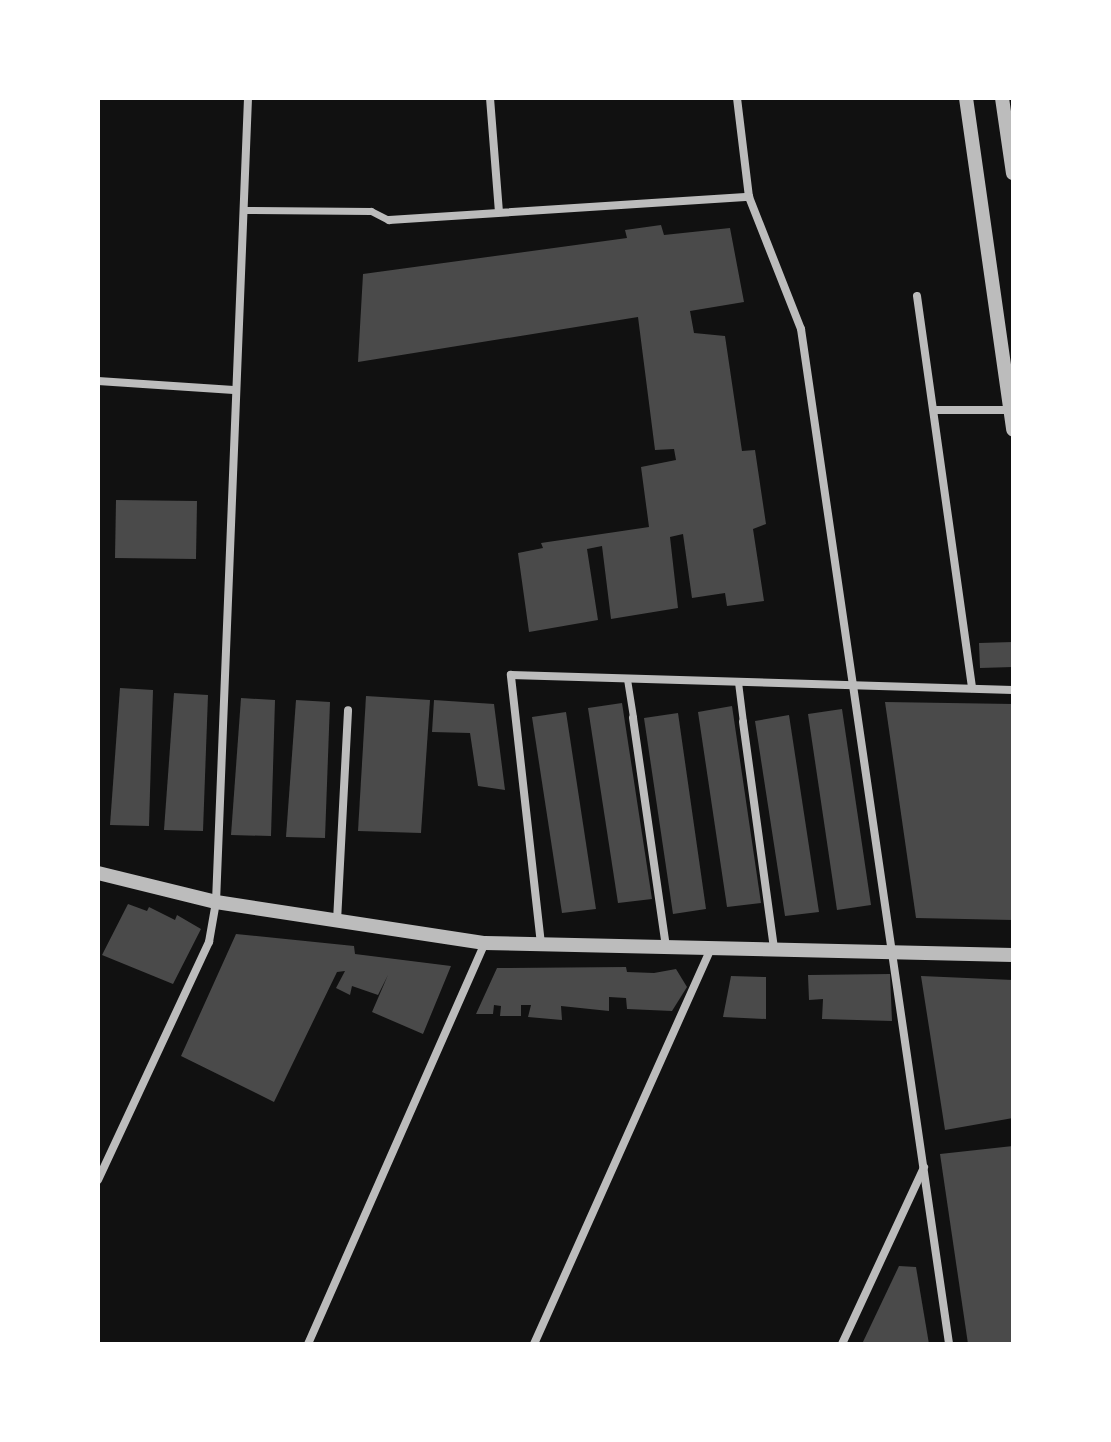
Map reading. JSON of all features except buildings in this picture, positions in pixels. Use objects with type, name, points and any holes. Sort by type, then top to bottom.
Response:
[{"type":"street","points":[[98,1180],[209,942],[216,902],[248,98]]},
{"type":"street","points":[[490,98],[499,212]]},
{"type":"street","points":[[737,98],[749,197],[801,329],[894,950],[949,1344]]},
{"type":"street","points":[[966,98],[1013,430]]},
{"type":"street","points":[[1002,98],[1013,173]]},
{"type":"street","points":[[243,210],[371,211],[389,220],[749,197]]},
{"type":"street","points":[[917,296],[936,410],[972,688]]},
{"type":"street","points":[[98,381],[234,390]]},
{"type":"street","points":[[936,410],[1012,410]]},
{"type":"street","points":[[541,944],[511,675],[1013,690]]},
{"type":"street","points":[[627,679],[666,947]]},
{"type":"street","points":[[738,682],[774,949]]},
{"type":"street","points":[[337,922],[348,710]]},
{"type":"street","points":[[98,873],[216,902],[485,943],[1013,955]]},
{"type":"street","points":[[308,1344],[485,943]]},
{"type":"street","points":[[534,1344],[711,948]]},
{"type":"street","points":[[842,1344],[924,1166]]}]
